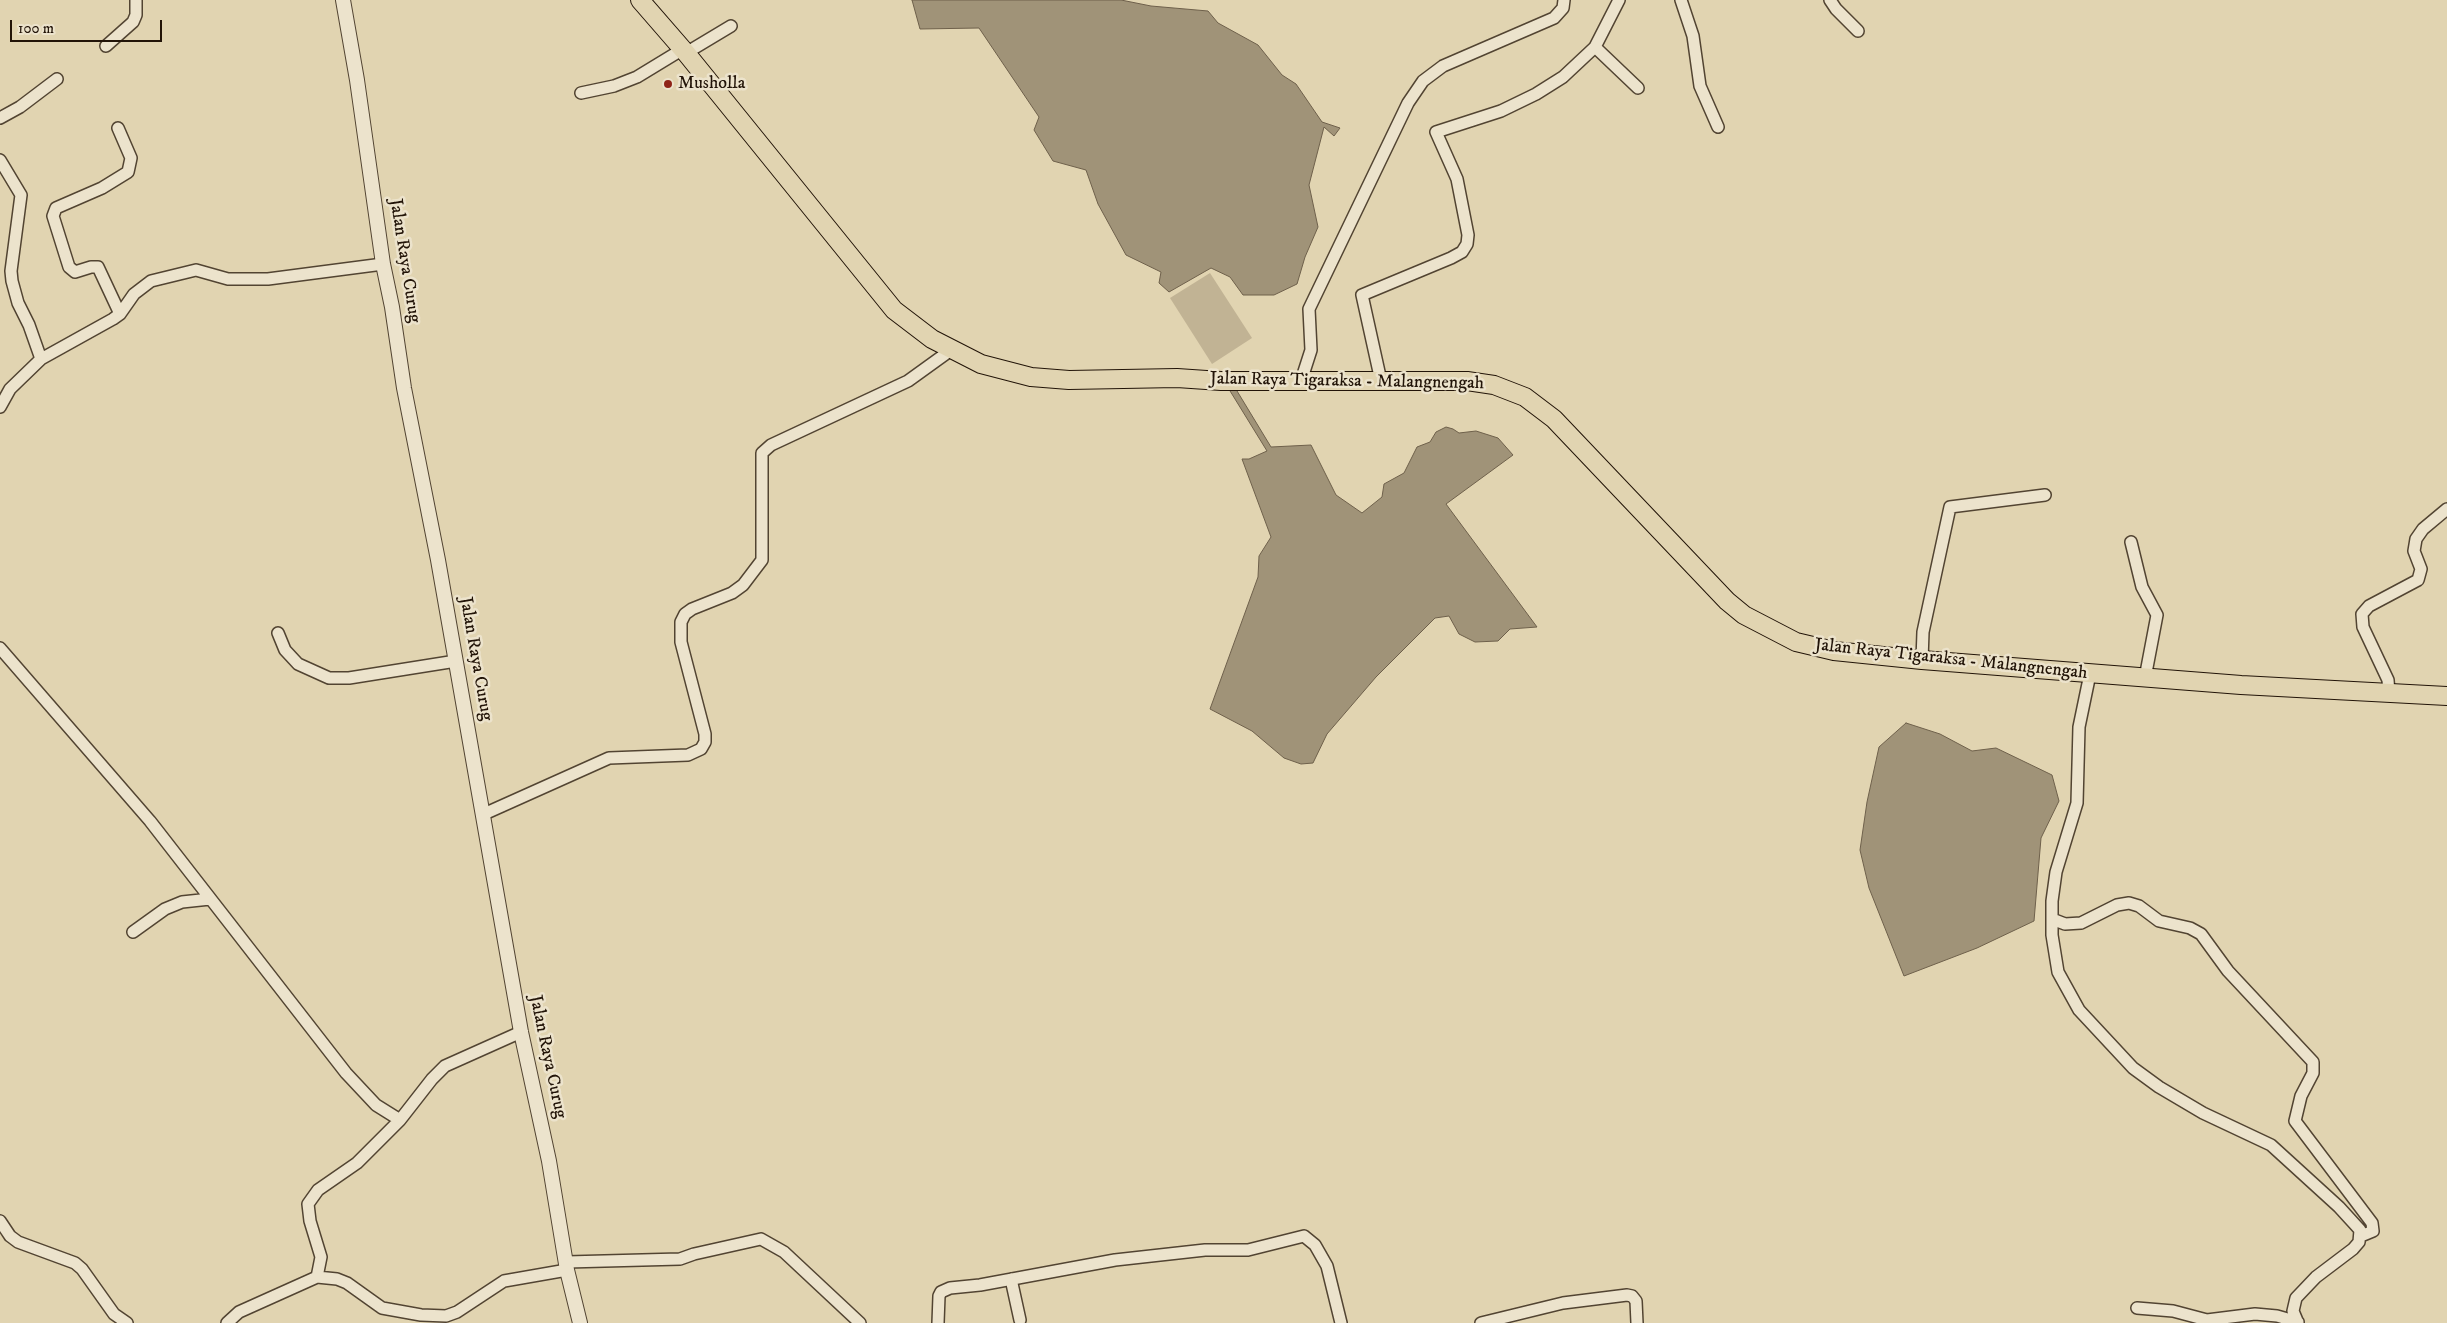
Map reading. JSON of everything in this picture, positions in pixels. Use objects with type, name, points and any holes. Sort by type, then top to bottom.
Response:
[{"type":"main road","name":"Jalan Raya Tigaraksa - Malangnengah","points":[[640,0],[684,51],[894,310],[920,331],[951,350],[981,364],[1007,372],[1051,379],[1481,382],[1494,385],[1525,397],[1554,418],[1716,592],[1744,615],[1768,630],[1814,648],[1922,660],[2241,686],[2447,696]]},
{"type":"street","points":[[106,46],[133,22],[136,15],[136,0]]},
{"type":"street","name":"Jalan Raya Curug","points":[[343,0],[404,388],[484,814],[521,1032],[549,1160],[567,1266],[580,1323]]},
{"type":"street","points":[[1302,381],[1311,350],[1309,309],[1408,103],[1423,81],[1443,66],[1554,18],[1563,8],[1564,0]]},
{"type":"street","points":[[1381,381],[1362,295],[1451,258],[1462,252],[1467,244],[1468,235],[1457,179],[1436,132],[1491,115],[1523,101],[1563,76],[1596,47],[1619,0]]},
{"type":"street","points":[[1681,0],[1693,36],[1700,86],[1718,127]]},
{"type":"street","points":[[1830,0],[1836,9],[1858,30]]},
{"type":"street","points":[[581,92],[614,86],[637,77],[731,26]]},
{"type":"street","points":[[1596,47],[1638,88]]},
{"type":"street","points":[[0,118],[20,107],[57,79]]},
{"type":"street","points":[[118,128],[131,158],[128,172],[102,188],[56,208],[53,216],[69,267],[75,272],[98,267],[120,314]]},
{"type":"street","points":[[0,160],[20,195],[11,272],[18,303],[29,325],[41,359]]},
{"type":"street","points":[[0,407],[10,389],[41,359],[120,314],[134,294],[146,284],[187,271],[205,272],[228,279],[268,279],[383,264]]},
{"type":"street","points":[[484,814],[609,758],[688,755],[701,749],[705,742],[705,734],[681,642],[681,622],[685,614],[692,609],[732,593],[743,585],[762,560],[762,454],[771,445],[908,381],[951,350]]},
{"type":"street","points":[[1922,660],[1923,632],[1950,507],[2045,494]]},
{"type":"street","points":[[2389,693],[2388,680],[2361,622],[2362,614],[2369,606],[2418,580],[2421,569],[2414,550],[2416,539],[2423,529],[2447,509]]},
{"type":"street","points":[[2132,542],[2142,587],[2157,615],[2145,678]]},
{"type":"street","points":[[278,633],[285,650],[298,664],[329,678],[349,678],[456,661]]},
{"type":"street","points":[[0,648],[150,821],[346,1073],[376,1105],[400,1120]]},
{"type":"street","points":[[2090,674],[2079,727],[2077,803],[2056,872],[2052,901],[2056,962],[2071,999],[2129,1064],[2159,1087],[2191,1106],[2270,1145],[2350,1218],[2360,1230],[2361,1236]]},
{"type":"street","points":[[133,932],[165,909],[182,902],[210,899]]},
{"type":"street","points":[[2052,920],[2065,924],[2081,923],[2117,904],[2130,903],[2139,906],[2160,921],[2190,928],[2201,934],[2234,978],[2313,1062],[2313,1073],[2301,1096],[2295,1121],[2372,1223],[2373,1231],[2361,1236],[2353,1249],[2316,1278],[2296,1298],[2293,1311],[2298,1323]]},
{"type":"street","points":[[317,1277],[321,1257],[310,1221],[308,1204],[318,1190],[363,1158],[400,1120],[432,1079],[445,1066],[521,1032]]},
{"type":"street","points":[[0,1221],[10,1236],[18,1242],[75,1263],[82,1269],[114,1314],[128,1323]]},
{"type":"street","points":[[938,1323],[939,1296],[945,1289],[1115,1260],[1197,1251],[1248,1250],[1304,1236],[1315,1245],[1327,1266],[1341,1323]]},
{"type":"street","points":[[227,1323],[239,1312],[317,1277],[337,1279],[346,1283],[382,1308],[421,1315],[446,1316],[457,1312],[504,1281],[567,1266],[680,1258],[761,1239],[784,1252],[860,1323]]},
{"type":"street","points":[[1011,1279],[1020,1320]]},
{"type":"street","points":[[1481,1323],[1563,1303],[1627,1295],[1632,1296],[1636,1301],[1638,1323]]},
{"type":"street","points":[[2137,1308],[2173,1311],[2207,1320],[2255,1314],[2277,1316],[2298,1323]]},
{"type":"shaded area","points":[[912,0],[1121,0],[1151,6],[1208,11],[1218,23],[1258,45],[1282,75],[1296,84],[1322,122],[1340,128],[1334,136],[1324,127],[1309,185],[1318,227],[1305,257],[1297,284],[1274,295],[1243,295],[1230,277],[1211,268],[1169,292],[1159,283],[1161,272],[1126,255],[1098,204],[1086,170],[1053,161],[1034,130],[1039,117],[979,28],[920,29]]},
{"type":"shaded area","points":[[1210,273],[1252,338],[1212,364],[1170,298]]},
{"type":"shaded area","points":[[1227,386],[1234,386],[1271,447],[1311,445],[1336,495],[1362,513],[1382,497],[1384,484],[1404,473],[1417,447],[1430,442],[1436,432],[1446,427],[1459,433],[1476,431],[1498,438],[1513,455],[1446,504],[1537,627],[1510,629],[1498,641],[1475,642],[1459,634],[1449,616],[1435,618],[1376,677],[1327,734],[1313,763],[1301,764],[1284,758],[1252,731],[1210,709],[1258,577],[1259,556],[1271,537],[1242,459],[1249,459],[1267,451]]},
{"type":"shaded area","points":[[1906,723],[1940,734],[1972,751],[1996,748],[2052,775],[2059,801],[2041,838],[2034,921],[1977,948],[1904,976],[1869,888],[1860,850],[1867,802],[1879,747]]},
{"type":"place","name":"Musholla","points":[[668,84]]}]
